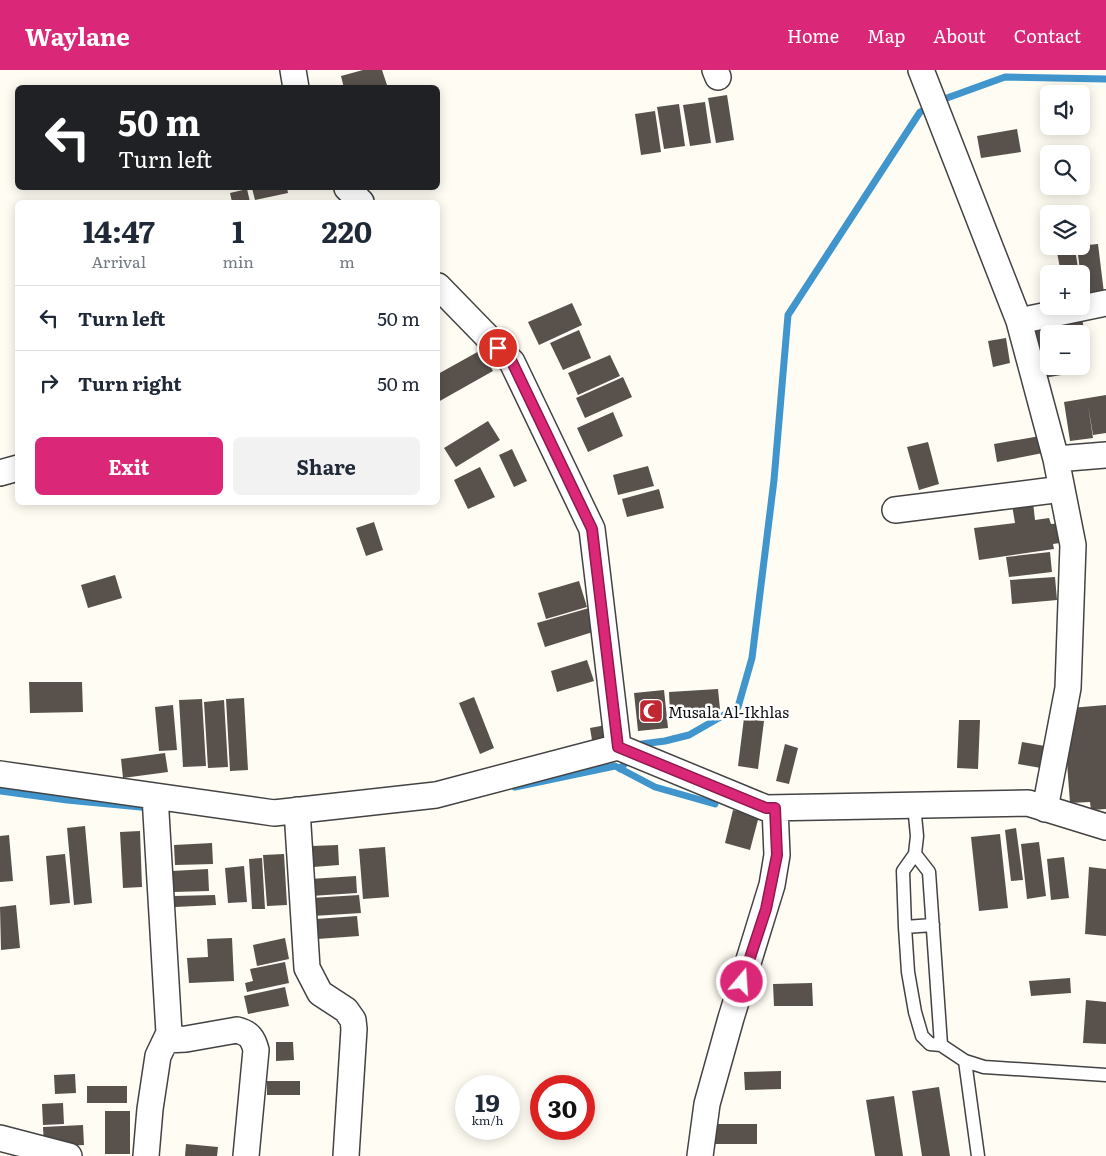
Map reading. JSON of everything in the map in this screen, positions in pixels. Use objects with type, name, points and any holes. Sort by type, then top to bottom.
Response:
[{"type":"street","points":[[293,70],[296,85]]},
{"type":"street","points":[[921,70],[1019,321],[1056,459],[1073,545],[1068,688],[1045,809]]},
{"type":"street","points":[[349,190],[359,200]]},
{"type":"street","points":[[440,291],[512,362],[592,529],[618,747]]},
{"type":"street","points":[[1019,321],[1106,303]]},
{"type":"street","points":[[1056,459],[1106,455]]},
{"type":"street","points":[[0,473],[15,469]]},
{"type":"street","points":[[895,510],[1062,489]]},
{"type":"street","points":[[0,774],[274,813],[436,794],[618,747],[766,808],[1028,803],[1106,827]]},
{"type":"street","points":[[146,1156],[150,1109],[158,1056],[168,1033],[155,796]]},
{"type":"street","points":[[700,1156],[707,1104],[772,885],[777,855],[775,808]]},
{"type":"street","points":[[297,810],[307,968],[320,993],[346,1010],[353,1020],[346,1156]]},
{"type":"street","points":[[166,1040],[186,1039],[237,1030],[250,1036],[256,1050],[246,1156]]},
{"type":"street","points":[[0,1138],[70,1156]]},
{"type":"lane","points":[[914,805],[917,836],[915,854],[903,871],[908,972],[915,1012],[922,1036],[930,1044],[941,1045],[965,1061],[984,1067],[1106,1075]]},
{"type":"lane","points":[[915,854],[929,872],[941,1045]]},
{"type":"lane","points":[[905,927],[933,925]]},
{"type":"lane","points":[[965,1061],[978,1156]]},
{"type":"building","points":[[363,70],[382,70],[387,85],[343,85],[341,76]]},
{"type":"building","points":[[727,95],[734,140],[716,143],[708,98]]},
{"type":"building","points":[[705,102],[711,143],[690,146],[683,105]]},
{"type":"building","points":[[679,104],[685,146],[664,149],[657,107]]},
{"type":"building","points":[[655,111],[661,152],[641,155],[635,114]]},
{"type":"building","points":[[1017,129],[1021,152],[981,158],[977,136]]},
{"type":"building","points":[[247,190],[250,200],[232,200],[230,193]]},
{"type":"building","points":[[252,190],[287,190],[288,193],[255,200]]},
{"type":"building","points":[[1098,244],[1104,293],[1090,295],[1090,265],[1079,265],[1078,255],[1090,255],[1090,245]]},
{"type":"building","points":[[1058,255],[1076,255],[1078,265],[1059,265]]},
{"type":"building","points":[[572,303],[582,325],[539,345],[528,322]]},
{"type":"building","points":[[1057,317],[1058,325],[1040,325],[1040,357],[1033,321]]},
{"type":"building","points":[[1082,318],[1083,325],[1064,325],[1063,321]]},
{"type":"building","points":[[579,330],[591,358],[563,370],[550,343]]},
{"type":"building","points":[[1006,338],[1010,363],[993,367],[988,341]]},
{"type":"building","points":[[481,350],[493,371],[440,401],[440,373]]},
{"type":"building","points":[[610,355],[620,376],[578,395],[568,373]]},
{"type":"building","points":[[1043,375],[1061,375],[1044,378]]},
{"type":"building","points":[[623,377],[632,397],[585,418],[576,398]]},
{"type":"building","points":[[1106,395],[1106,433],[1093,435],[1088,405],[1093,438],[1070,441],[1064,402]]},
{"type":"building","points":[[613,412],[623,436],[588,452],[577,428]]},
{"type":"building","points":[[488,421],[500,440],[456,467],[444,448]]},
{"type":"building","points":[[1040,436],[1043,453],[997,462],[994,444]]},
{"type":"building","points":[[928,442],[939,484],[919,490],[907,447]]},
{"type":"building","points":[[512,449],[527,481],[514,487],[499,455]]},
{"type":"building","points":[[648,466],[654,486],[618,495],[613,475]]},
{"type":"building","points":[[480,467],[495,497],[468,509],[454,480]]},
{"type":"building","points":[[659,489],[664,508],[627,517],[622,499]]},
{"type":"building","points":[[1033,502],[1035,520],[1049,518],[1051,524],[1065,523],[1067,542],[1053,544],[1054,549],[979,560],[974,528],[1015,523],[1012,505]]},
{"type":"building","points":[[374,522],[383,550],[366,556],[356,528]]},
{"type":"building","points":[[1050,552],[1052,572],[1009,577],[1006,557]]},
{"type":"building","points":[[115,575],[122,598],[88,608],[81,585]]},
{"type":"building","points":[[1055,577],[1057,600],[1012,604],[1010,580]]},
{"type":"building","points":[[579,581],[587,607],[546,619],[538,593]]},
{"type":"building","points":[[589,608],[596,631],[545,647],[537,623]]},
{"type":"building","points":[[587,660],[594,681],[557,692],[551,671]]},
{"type":"building","points":[[29,682],[82,682],[83,712],[30,713]]},
{"type":"building","points":[[718,689],[720,709],[670,712],[669,692]]},
{"type":"building","name":"Musala Al-Ikhlas","points":[[664,690],[668,728],[638,731],[634,693]]},
{"type":"building","points":[[474,697],[494,748],[480,754],[459,703]]},
{"type":"building","points":[[244,698],[248,770],[230,771],[226,699]]},
{"type":"building","points":[[202,699],[206,766],[183,767],[179,700]]},
{"type":"building","points":[[224,700],[228,767],[208,768],[204,702]]},
{"type":"building","points":[[173,705],[177,750],[159,751],[155,707]]},
{"type":"building","points":[[1106,705],[1106,809],[1091,810],[1090,802],[1070,803],[1065,736],[1072,735],[1070,708]]},
{"type":"building","points":[[744,718],[764,721],[758,769],[738,766]]},
{"type":"building","points":[[959,720],[980,720],[978,769],[957,768]]},
{"type":"building","points":[[606,725],[609,743],[593,746],[590,728]]},
{"type":"building","points":[[1022,742],[1045,746],[1041,768],[1018,764]]},
{"type":"building","points":[[785,744],[798,748],[789,784],[776,781]]},
{"type":"building","points":[[165,753],[168,772],[123,778],[121,759]]},
{"type":"building","points":[[733,810],[759,816],[750,850],[725,843]]},
{"type":"building","points":[[85,826],[92,903],[74,905],[67,828]]},
{"type":"building","points":[[1016,828],[1023,880],[1011,881],[1005,830]]},
{"type":"building","points":[[140,831],[142,887],[123,888],[120,832]]},
{"type":"building","points":[[1000,834],[1008,908],[979,911],[971,837]]},
{"type":"building","points":[[9,835],[13,881],[0,882],[0,836]]},
{"type":"building","points":[[1039,842],[1046,896],[1027,899],[1021,844]]},
{"type":"building","points":[[212,843],[213,864],[175,865],[174,845]]},
{"type":"building","points":[[338,845],[339,865],[313,867],[312,846]]},
{"type":"building","points":[[385,847],[389,897],[363,899],[359,849]]},
{"type":"building","points":[[65,854],[70,903],[50,905],[46,856]]},
{"type":"building","points":[[284,854],[287,905],[267,906],[263,855]]},
{"type":"building","points":[[1064,857],[1069,898],[1051,900],[1047,859]]},
{"type":"building","points":[[262,858],[265,909],[252,909],[249,859]]},
{"type":"building","points":[[244,866],[247,902],[228,903],[225,868]]},
{"type":"building","points":[[1089,867],[1106,869],[1106,936],[1085,934]]},
{"type":"building","points":[[208,869],[209,891],[173,892],[172,871]]},
{"type":"building","points":[[356,876],[357,893],[311,896],[310,879]]},
{"type":"building","points":[[215,895],[216,905],[175,907],[174,896]]},
{"type":"building","points":[[359,895],[361,913],[313,916],[311,898]]},
{"type":"building","points":[[16,905],[20,948],[1,950],[0,907]]},
{"type":"building","points":[[357,916],[359,936],[317,939],[316,919]]},
{"type":"building","points":[[232,938],[234,981],[189,983],[187,958],[208,957],[207,939]]},
{"type":"building","points":[[285,938],[289,959],[257,966],[253,945]]},
{"type":"building","points":[[285,962],[289,983],[247,992],[245,983],[253,981],[250,969]]},
{"type":"building","points":[[1070,978],[1071,993],[1031,996],[1029,981]]},
{"type":"building","points":[[812,983],[813,1006],[774,1006],[773,984]]},
{"type":"building","points":[[285,987],[289,1006],[248,1014],[244,996]]},
{"type":"building","points":[[1086,1000],[1106,1002],[1106,1044],[1083,1043]]},
{"type":"building","points":[[276,1042],[293,1042],[294,1060],[276,1061]]},
{"type":"building","points":[[781,1071],[781,1089],[745,1090],[744,1072]]},
{"type":"building","points":[[75,1074],[76,1093],[55,1094],[54,1075]]},
{"type":"building","points":[[267,1081],[300,1081],[300,1095],[267,1095]]},
{"type":"building","points":[[87,1086],[127,1086],[127,1103],[87,1103]]},
{"type":"building","points":[[939,1087],[950,1156],[922,1156],[912,1091]]},
{"type":"building","points":[[894,1096],[903,1156],[875,1156],[866,1100]]},
{"type":"building","points":[[63,1103],[64,1124],[43,1125],[42,1104]]},
{"type":"building","points":[[105,1111],[130,1111],[130,1154],[105,1154]]},
{"type":"building","points":[[714,1124],[757,1124],[757,1144],[714,1144]]},
{"type":"building","points":[[83,1125],[84,1145],[44,1147],[43,1127]]},
{"type":"building","points":[[186,1144],[218,1147],[217,1156],[185,1156]]},
{"type":"waterway","points":[[638,748],[642,744],[689,735],[738,707],[752,658],[774,480],[788,315],[920,112],[947,98],[1005,77],[1106,79]]},
{"type":"waterway","points":[[620,769],[631,757]]},
{"type":"waterway","points":[[515,787],[615,766],[655,787],[715,804]]},
{"type":"waterway","points":[[0,791],[151,808]]},
{"type":"place","name":"Musala Al-Ikhlas","points":[[651,711]]},
{"type":"route","points":[[498,348],[512,362],[592,529],[618,747],[766,808],[775,808],[777,855],[772,885],[742,982]]}]
